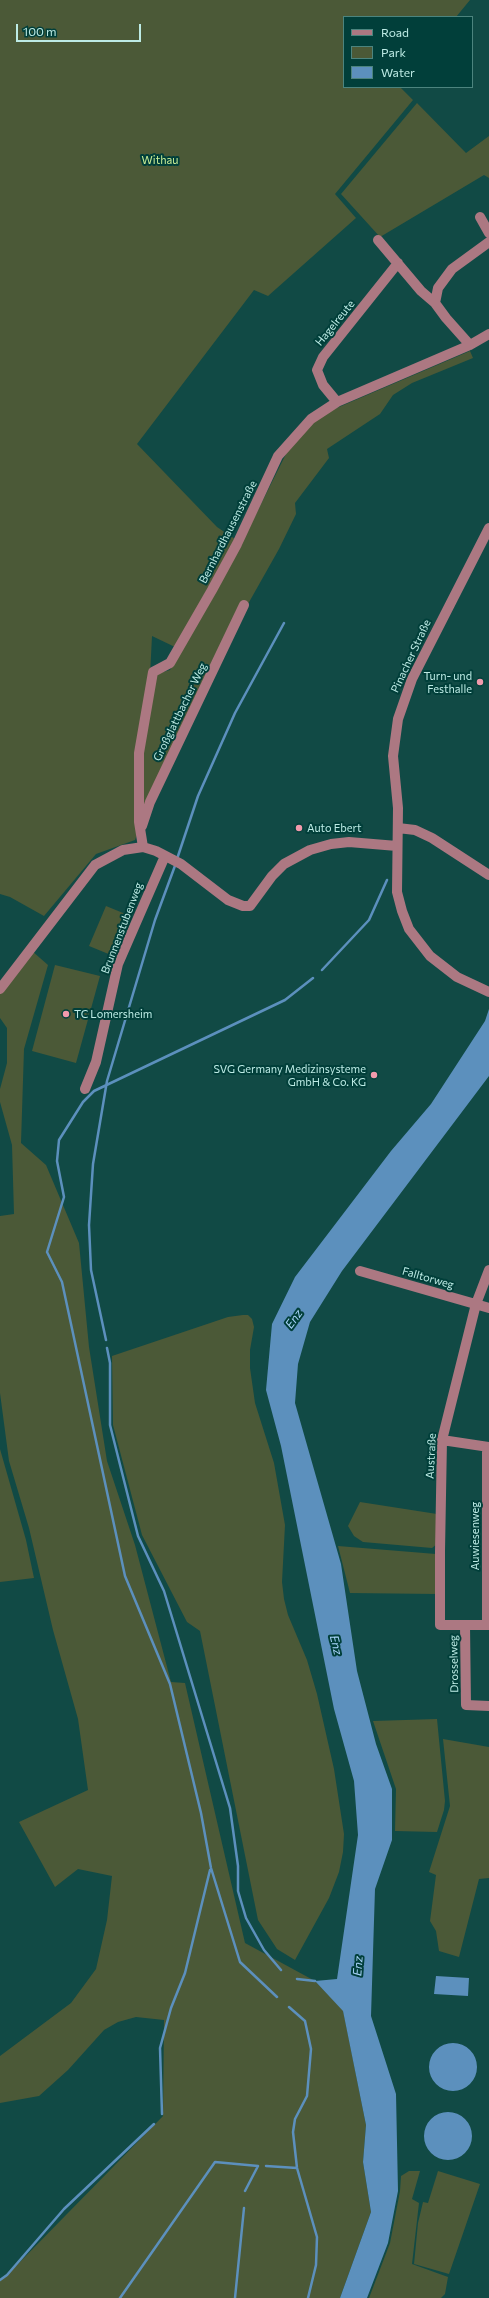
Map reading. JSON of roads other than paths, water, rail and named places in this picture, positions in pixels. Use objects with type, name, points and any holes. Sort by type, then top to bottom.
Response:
[{"type":"street","points":[[480,217],[489,233]]},
{"type":"street","points":[[378,240],[421,291],[435,302],[446,318],[470,345]]},
{"type":"street","points":[[435,302],[438,288],[452,269],[489,242]]},
{"type":"street","name":"Hagelreute","points":[[336,402],[323,385],[317,370],[323,357],[398,263]]},
{"type":"street","name":"Bernhardhausenstraße","points":[[143,847],[140,830],[139,753],[153,672],[170,663],[237,544],[278,456],[310,419],[336,402],[470,345],[489,334]]},
{"type":"street","name":"Pinacher Straße","points":[[485,991],[444,968],[430,956],[409,929],[397,892],[398,828],[393,756],[398,719],[404,699],[429,646],[489,528]]},
{"type":"street","name":"Großglattbacher Weg","points":[[140,830],[150,802],[244,605]]},
{"type":"street","points":[[398,828],[415,830],[432,838],[489,875]]},
{"type":"street","points":[[0,989],[95,865],[123,850],[143,847],[168,857],[181,864],[228,900],[243,906],[250,906],[254,903],[272,876],[284,864],[310,850],[331,844],[349,842],[397,846]]},
{"type":"street","name":"Brunnenstubenweg","points":[[85,1090],[96,1062],[118,964],[159,869],[168,857]]},
{"type":"street","name":"Austraße","points":[[465,1625],[440,1625],[442,1440],[476,1304],[489,1270]]},
{"type":"street","name":"Falltorweg","points":[[360,1271],[489,1308]]},
{"type":"street","points":[[442,1440],[488,1447]]},
{"type":"street","name":"Auwiesenweg","points":[[488,1447],[488,1625]]},
{"type":"street","points":[[465,1625],[488,1625]]},
{"type":"street","name":"Drosselweg","points":[[465,1625],[466,1705],[489,1706]]},
{"type":"water","name":"Enz","points":[[489,1009],[489,1076],[342,1271],[310,1322],[298,1364],[295,1403],[341,1564],[357,1671],[376,1744],[392,1789],[392,1840],[375,1889],[371,2016],[396,2094],[398,2191],[388,2243],[367,2298],[340,2298],[371,2212],[363,2162],[366,2125],[343,2011],[315,1981],[337,1979],[358,1835],[354,1781],[334,1709],[281,1446],[266,1390],[272,1324],[295,1277],[391,1151],[431,1104],[485,1021]]},
{"type":"water","points":[[436,1976],[469,1978],[468,1996],[434,1994]]},
{"type":"water","points":[[453,2043],[462,2045],[470,2050],[475,2058],[477,2067],[475,2076],[470,2084],[462,2089],[453,2091],[444,2089],[436,2084],[431,2076],[429,2067],[431,2058],[436,2050],[444,2045]]},
{"type":"water","points":[[448,2112],[457,2114],[465,2119],[470,2127],[472,2136],[470,2145],[465,2153],[457,2158],[448,2160],[439,2158],[431,2153],[426,2145],[424,2136],[426,2127],[431,2119],[439,2114]]},
{"type":"waterway","points":[[177,859],[198,796],[235,713],[284,623]]},
{"type":"waterway","points":[[106,1340],[91,1270],[89,1225],[93,1164],[107,1081],[155,920],[176,863]]},
{"type":"waterway","points":[[322,970],[369,920],[387,880]]},
{"type":"waterway","points":[[277,1997],[240,1962],[211,1868],[201,1813],[170,1684],[125,1576],[62,1282],[47,1252],[64,1197],[57,1161],[59,1140],[83,1102],[94,1091],[285,1000],[313,978]]},
{"type":"waterway","points":[[107,1348],[110,1363],[110,1425],[138,1536],[164,1591],[230,1808],[238,1866],[238,1891],[246,1918],[264,1950],[281,1970]]},
{"type":"waterway","points":[[162,2114],[160,2048],[171,2008],[185,1973],[210,1870]]},
{"type":"waterway","points":[[297,1979],[315,1981]]},
{"type":"waterway","points":[[289,2007],[305,2021],[311,2049],[307,2096],[295,2119],[293,2132],[297,2168],[317,2237],[316,2265],[308,2298]]},
{"type":"waterway","points":[[0,2280],[7,2275],[64,2209],[154,2124]]},
{"type":"waterway","points":[[120,2298],[215,2162],[258,2166],[245,2191]]},
{"type":"waterway","points":[[266,2166],[297,2168]]},
{"type":"waterway","points":[[235,2298],[244,2208]]},
{"type":"place","name":"Turn- und Festhalle","points":[[480,682]]},
{"type":"place","name":"Auto Ebert","points":[[299,828]]},
{"type":"place","name":"TC Lomersheim","points":[[66,1014]]},
{"type":"place","name":"SVG Germany Medizinsysteme GmbH & Co. KG","points":[[374,1075]]},
{"type":"park label","name":"Withau","points":[[160,160]]}]
